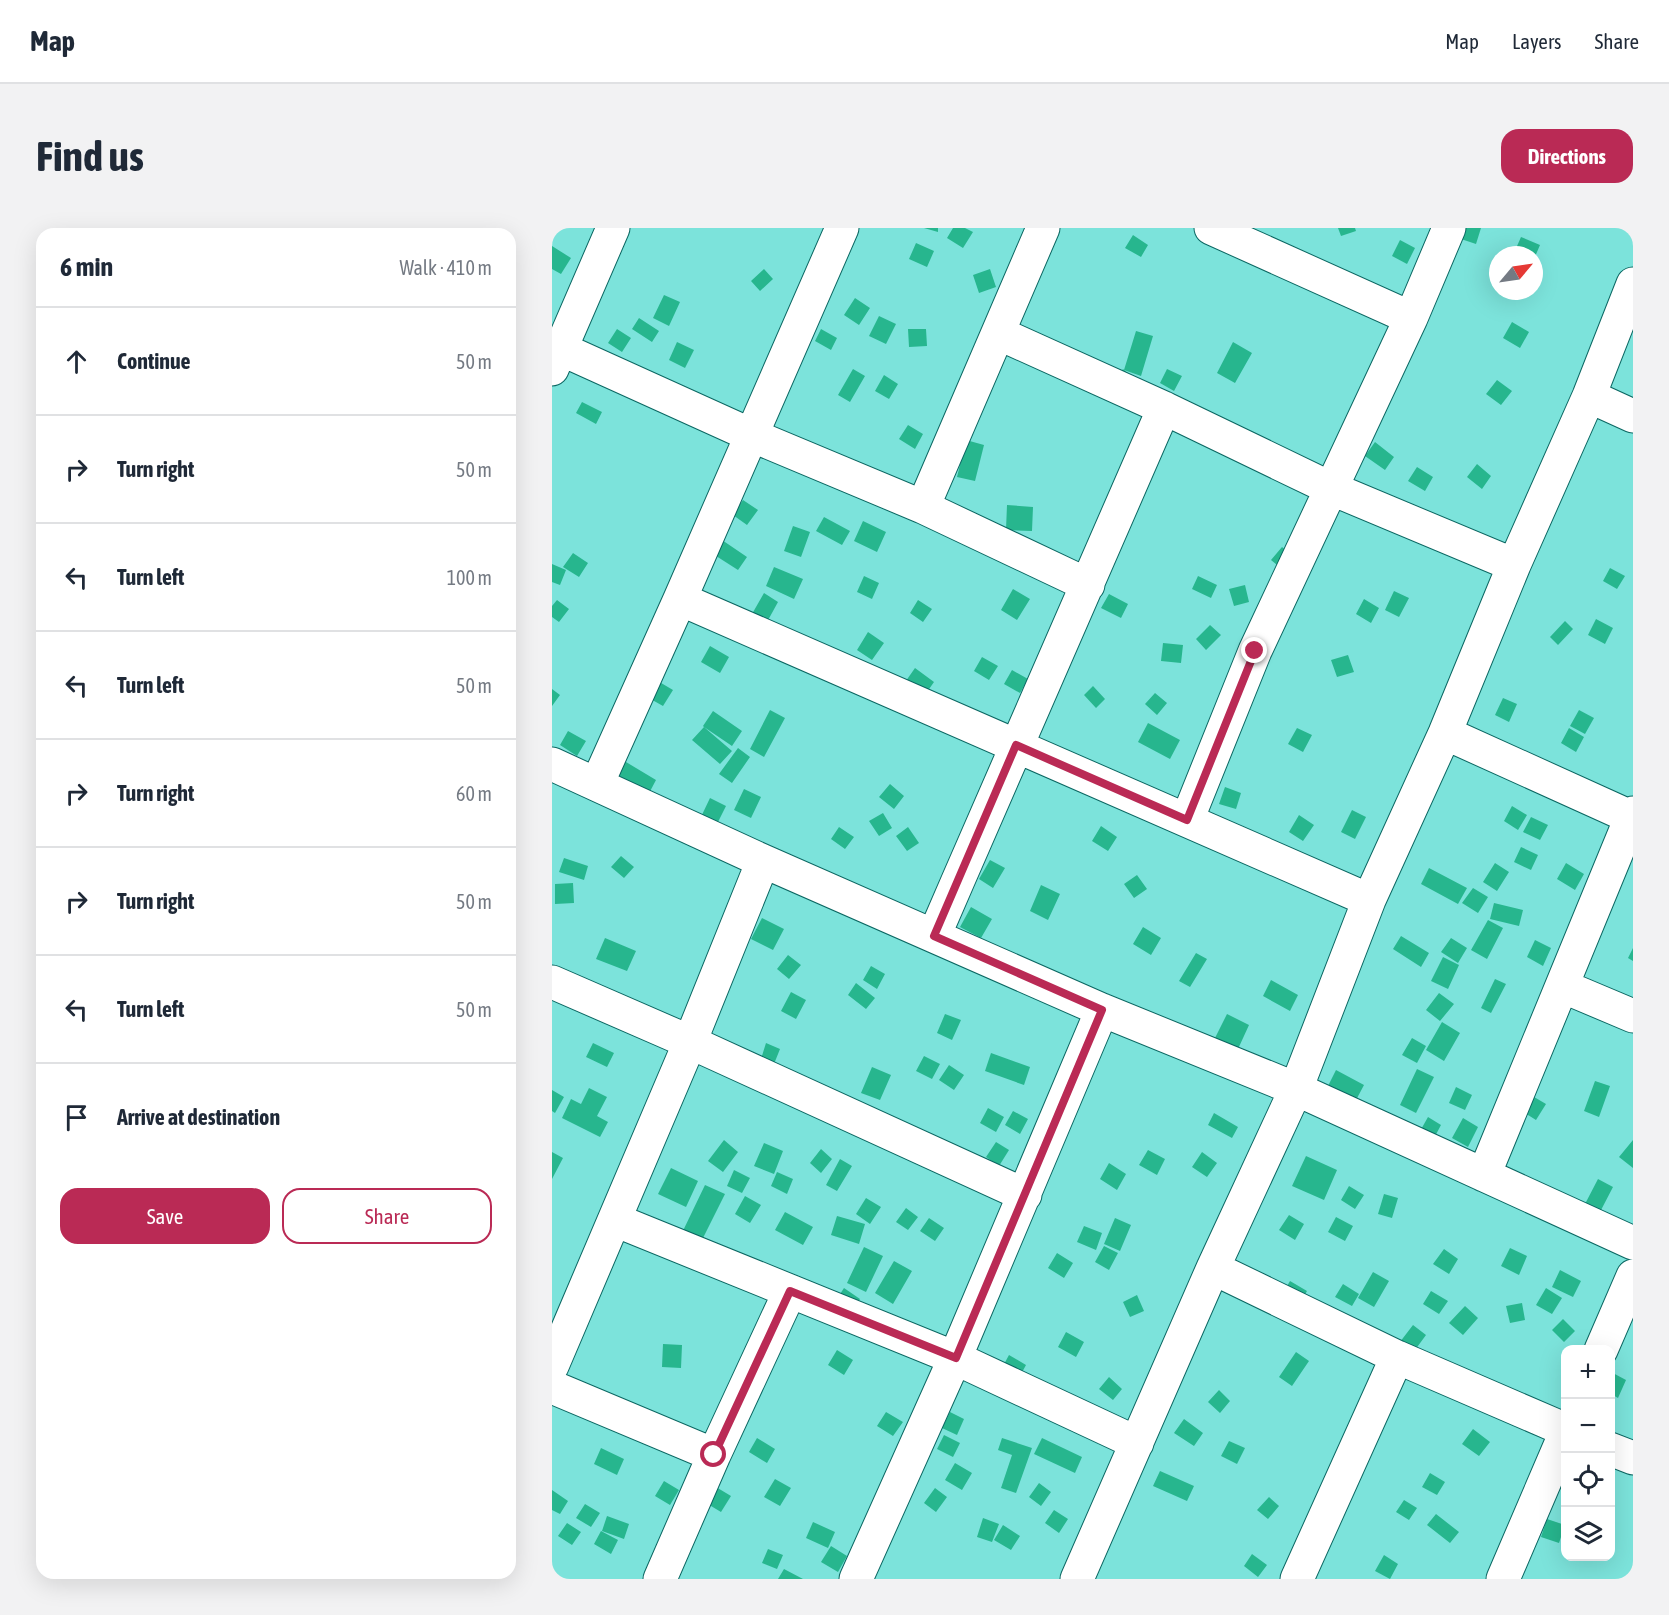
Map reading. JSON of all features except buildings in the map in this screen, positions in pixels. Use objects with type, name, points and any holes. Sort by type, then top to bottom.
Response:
[{"type":"street","points":[[613,228],[556,359],[752,435],[923,507],[1088,585]]},
{"type":"street","points":[[597,784],[842,228]]},
{"type":"street","points":[[923,507],[1043,228]]},
{"type":"street","points":[[1210,228],[1411,318]]},
{"type":"street","points":[[1187,820],[1255,651],[1411,318],[1449,228]]},
{"type":"street","points":[[1077,1579],[1213,1268],[1296,1089],[1369,900],[1445,733],[1514,565],[1589,396],[1633,284]]},
{"type":"street","points":[[998,333],[1164,408],[1330,488],[1514,565]]},
{"type":"street","points":[[1589,396],[1633,416]]},
{"type":"street","points":[[934,936],[1164,408]]},
{"type":"street","points":[[680,599],[1369,900]]},
{"type":"street","points":[[1445,733],[1632,816],[1484,1175]]},
{"type":"street","points":[[552,764],[763,861],[1102,1010],[1296,1089],[1633,1243]]},
{"type":"street","points":[[552,1365],[690,1042],[763,861]]},
{"type":"street","points":[[552,982],[690,1042],[1025,1195]]},
{"type":"street","points":[[1562,986],[1633,1016]]},
{"type":"street","points":[[856,1579],[956,1358],[1102,1010]]},
{"type":"street","points":[[615,1220],[956,1358],[1137,1443]]},
{"type":"street","points":[[1213,1268],[1397,1357],[1561,1429]]},
{"type":"street","points":[[1603,1345],[1633,1276]]},
{"type":"street","points":[[660,1579],[790,1291]]},
{"type":"street","points":[[1297,1579],[1397,1357]]},
{"type":"street","points":[[552,1386],[714,1455]]},
{"type":"street","points":[[1503,1579],[1561,1443]]},
{"type":"street","points":[[1615,1451],[1633,1458]]},
{"type":"route","points":[[714,1455],[790,1291],[956,1358],[1102,1010],[934,936],[1016,745],[1187,820],[1255,651]]}]
